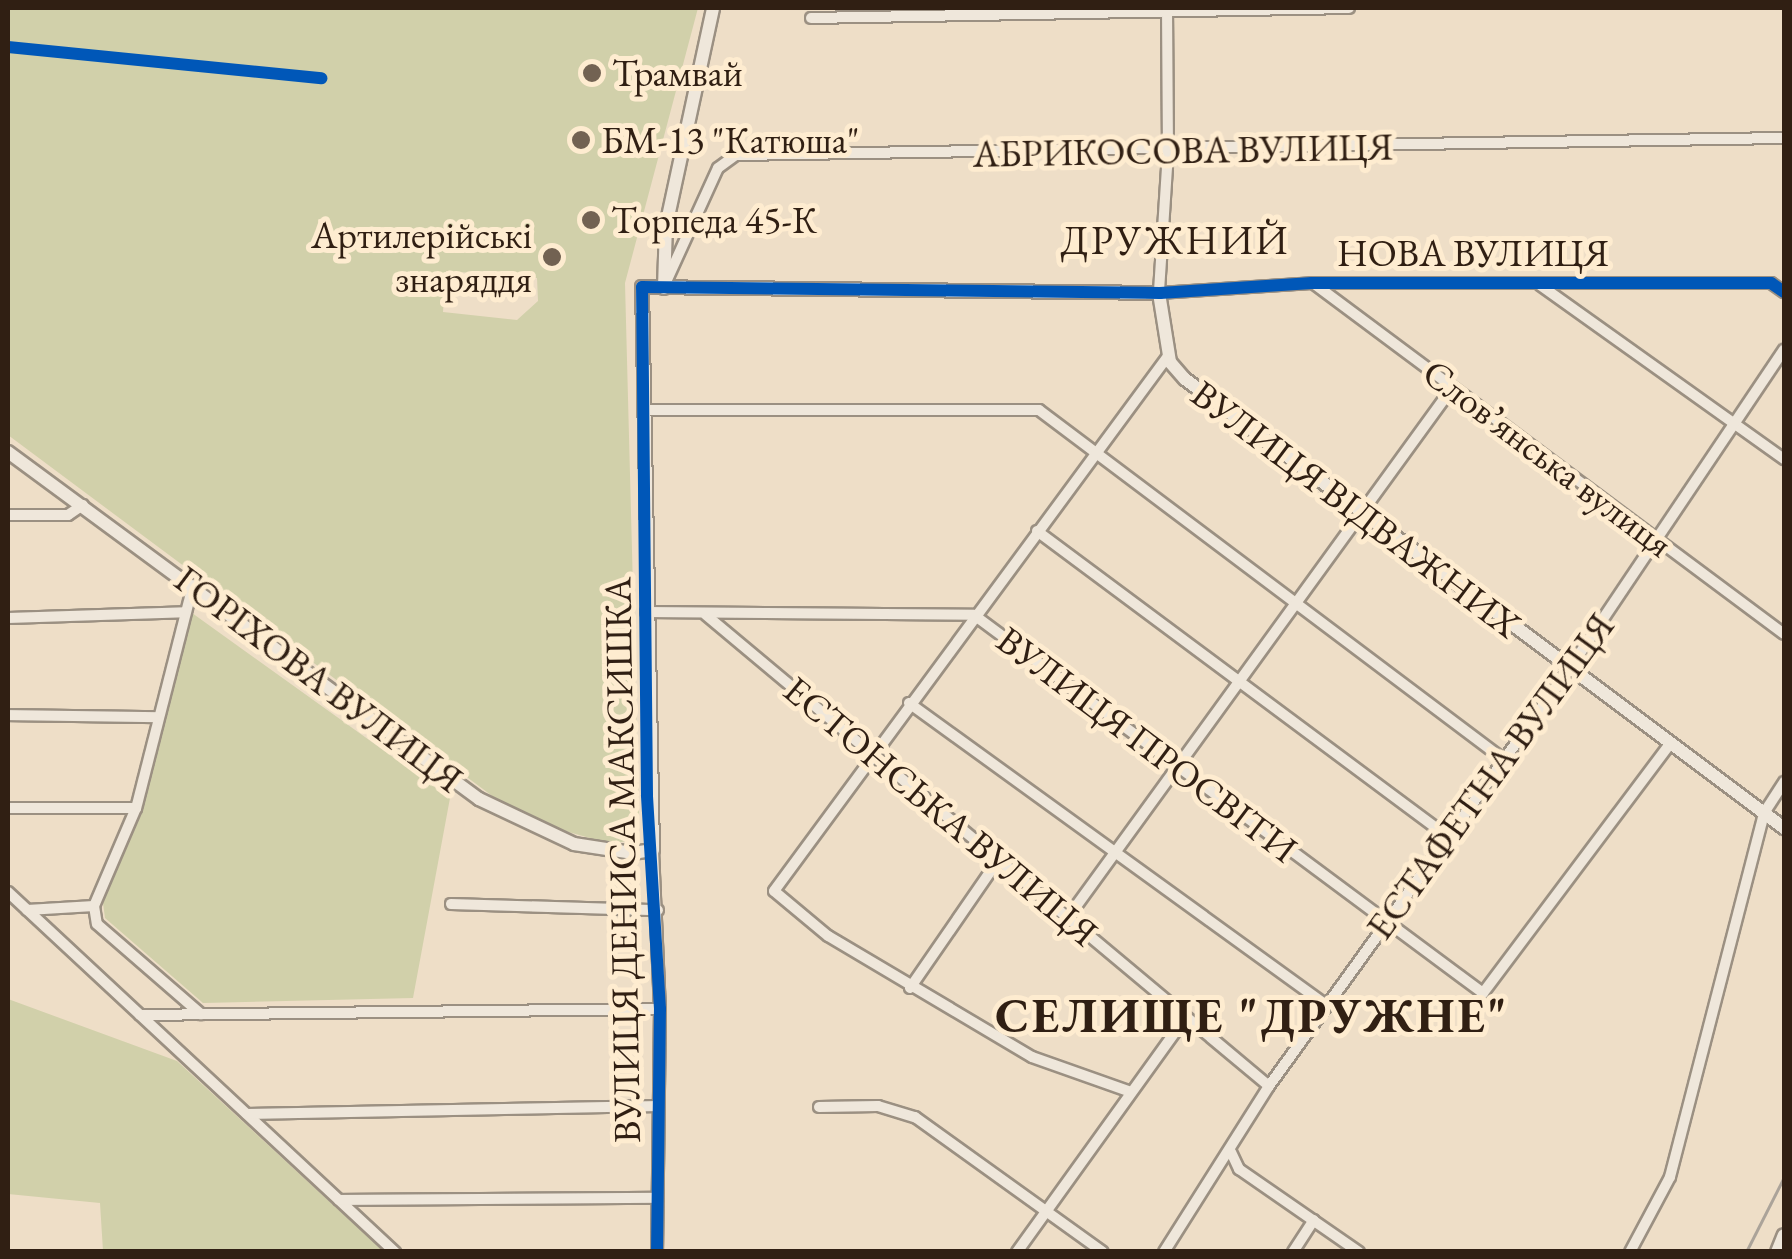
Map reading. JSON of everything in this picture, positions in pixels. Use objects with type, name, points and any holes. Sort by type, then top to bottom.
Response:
[{"type":"street","points":[[713,8],[666,226],[664,288],[1159,293]]},
{"type":"street","points":[[811,18],[1349,8]]},
{"type":"street","name":"ВУЛИЦЯ ВІДВАЖНИХ","points":[[1167,10],[1168,152],[1159,293],[1168,356],[1185,379],[1362,516],[1784,828]]},
{"type":"street","name":"АБРИКОСОВА ВУЛИЦЯ","points":[[664,288],[728,157],[1784,138]]},
{"type":"street","name":"НОВА ВУЛИЦЯ","points":[[1159,293],[1312,283],[1771,284],[1784,292]]},
{"type":"street","name":"Словʼянська вулиця","points":[[1312,283],[1784,634]]},
{"type":"street","points":[[1539,285],[1784,459]]},
{"type":"street","name":"ВУЛИЦЯ ДЕНИСА МАКСИШКА","points":[[657,1252],[660,1009],[646,612],[642,288],[664,288]]},
{"type":"street","name":"ЕСТАФЕТНА ВУЛИЦЯ","points":[[1164,1252],[1232,1152],[1269,1086],[1568,670],[1784,350]]},
{"type":"street","points":[[1131,1092],[1032,1057],[828,936],[774,891],[1168,356]]},
{"type":"street","points":[[1069,916],[1242,684],[1452,388]]},
{"type":"street","points":[[643,410],[1033,408],[1096,451],[1503,758]]},
{"type":"street","name":"ГОРІХОВА ВУЛИЦЯ","points":[[8,452],[511,818],[600,851],[653,850]]},
{"type":"street","points":[[8,514],[68,516],[83,505]]},
{"type":"street","points":[[1037,530],[1447,836]]},
{"type":"street","points":[[193,586],[156,717],[136,808],[94,906],[97,924],[200,1014]]},
{"type":"street","points":[[8,618],[185,612]]},
{"type":"street","name":"ВУЛИЦЯ ПРОСВІТИ","points":[[646,612],[974,615],[1181,765],[1477,992],[1488,991],[1670,745]]},
{"type":"street","name":"ЕСТОНСЬКА ВУЛИЦЯ","points":[[705,614],[1269,1086]]},
{"type":"street","points":[[909,703],[1326,1005]]},
{"type":"street","points":[[8,715],[156,717]]},
{"type":"street","points":[[1630,1252],[1670,1177],[1764,813],[1784,782]]},
{"type":"street","points":[[8,808],[136,808]]},
{"type":"street","points":[[910,988],[999,859]]},
{"type":"street","points":[[8,892],[395,1252]]},
{"type":"street","points":[[450,904],[658,910]]},
{"type":"street","points":[[27,910],[94,906]]},
{"type":"street","points":[[140,1015],[660,1009]]},
{"type":"street","points":[[1018,1252],[1186,1017]]},
{"type":"street","points":[[246,1114],[660,1106]]},
{"type":"street","points":[[819,1107],[903,1111],[1047,1208],[1103,1252]]},
{"type":"street","points":[[1232,1152],[1239,1170],[1359,1252]]},
{"type":"street","points":[[339,1200],[658,1198]]},
{"type":"street","points":[[1292,1252],[1314,1220]]},
{"type":"street","points":[[1777,1252],[1784,1235]]},
{"type":"green space","points":[[8,8],[698,8],[625,283],[639,819],[627,841],[611,844],[558,829],[503,804],[8,435]],"holes":[[[446,271],[537,278],[538,301],[517,320],[443,312]]]},
{"type":"green space","points":[[192,613],[450,798],[413,998],[203,1003],[105,918],[103,903],[143,806]]},
{"type":"green space","points":[[8,999],[177,1061],[383,1251],[103,1251],[100,1203],[8,1194]]},
{"type":"tram line","points":[[1746,1252],[1784,1177]]},
{"type":"cycle path","points":[[8,47],[321,78]]},
{"type":"cycle path","points":[[657,1252],[660,1009],[647,795],[642,287],[1160,293],[1312,283],[1771,283],[1784,292]]},
{"type":"place","name":"Трамвай","points":[[592,73]]},
{"type":"place","name":"БМ-13 \"Катюша\"","points":[[581,140]]},
{"type":"place","name":"Торпеда 45-К","points":[[591,220]]},
{"type":"place","name":"Артилерійські знаряддя","points":[[552,257]]},
{"type":"district","name":"ДРУЖНИЙ","points":[[1175,240]]},
{"type":"district","name":"СЕЛИЩЕ \"ДРУЖНЕ\"","points":[[1252,1016]]}]
